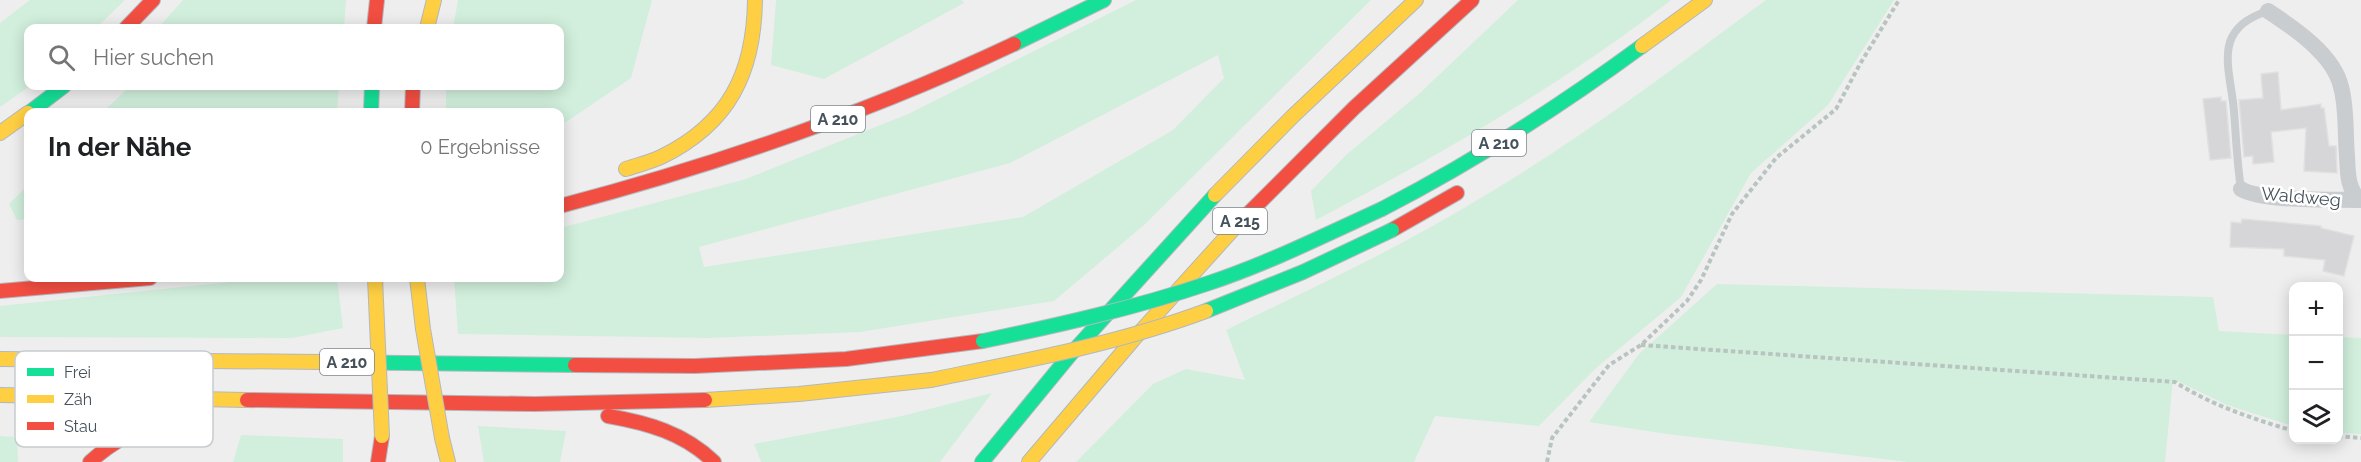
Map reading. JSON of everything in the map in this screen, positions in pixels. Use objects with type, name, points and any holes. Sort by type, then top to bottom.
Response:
[{"type":"highway","points":[[130,24],[153,0]]},
{"type":"highway","points":[[374,24],[376,0]]},
{"type":"highway","points":[[428,24],[434,0]]},
{"type":"highway","points":[[616,172],[660,158],[711,125],[737,89],[747,65],[754,38],[755,0]]},
{"type":"highway","name":"A 210","points":[[564,205],[650,182],[812,129],[895,97],[1033,36],[1104,0]]},
{"type":"highway","name":"A 215","points":[[982,462],[1041,389],[1145,269],[1230,177],[1330,77],[1416,0]]},
{"type":"highway","name":"A 215","points":[[1029,462],[1210,253],[1355,106],[1472,0]]},
{"type":"highway","name":"A 210","points":[[213,360],[694,366],[846,359],[983,341],[1090,318],[1165,296],[1281,255],[1382,209],[1466,163],[1611,69],[1705,0]]},
{"type":"highway","points":[[416,24],[417,9]]},
{"type":"highway","points":[[1567,117],[1611,69]]},
{"type":"highway","points":[[35,108],[59,90]]},
{"type":"highway","points":[[371,108],[372,90]]},
{"type":"highway","points":[[412,108],[413,90]]},
{"type":"highway","points":[[0,134],[24,117]]},
{"type":"highway","points":[[213,400],[509,405],[692,402],[812,394],[931,380],[1068,352],[1169,325],[1220,307],[1304,273],[1392,230],[1466,187]]},
{"type":"highway","points":[[0,291],[104,282]]},
{"type":"highway","points":[[375,282],[383,462]]},
{"type":"highway","points":[[417,282],[423,329],[448,462]]},
{"type":"highway","name":"A 210","points":[[0,358],[15,358]]},
{"type":"highway","points":[[0,394],[15,394]]},
{"type":"highway","points":[[213,409],[252,401]]},
{"type":"highway","points":[[509,405],[610,416],[659,427],[685,439],[706,453],[714,462]]},
{"type":"highway","points":[[378,462],[382,436]]},
{"type":"highway","points":[[90,462],[109,447]]},
{"type":"street","points":[[2268,11],[2295,28],[2308,40],[2330,63],[2337,76],[2343,97],[2348,177],[2353,193],[2360,200]]},
{"type":"street","name":"Waldweg","points":[[2241,189],[2247,193],[2321,201],[2360,200]]},
{"type":"lane","points":[[2241,189],[2233,101],[2228,81],[2228,55],[2230,43],[2243,24],[2268,11]]},
{"type":"path","points":[[1547,462],[1552,438],[1609,365],[1641,345],[1687,301],[1701,280],[1732,214],[1776,159],[1836,109],[1899,0]]},
{"type":"path","points":[[1641,345],[2175,382],[2214,402],[2289,429]]},
{"type":"path","points":[[2343,436],[2361,438]]},
{"type":"green space","points":[[30,0],[125,0],[100,24],[24,24],[24,90],[0,107],[0,23]]},
{"type":"green space","points":[[183,0],[346,0],[344,24],[162,24]]},
{"type":"green space","points":[[458,0],[652,0],[631,78],[564,123],[564,108],[446,108],[446,90],[564,90],[564,24],[454,24]]},
{"type":"green space","points":[[776,0],[962,0],[964,3],[824,79],[771,65]]},
{"type":"green space","points":[[1136,0],[1371,0],[1144,225],[1054,301],[860,332],[709,338],[458,334],[454,282],[564,282],[564,227],[746,179],[908,114]],"holes":[[[1218,55],[1224,78],[1173,130],[1023,217],[704,267],[699,247],[1010,163]]]},
{"type":"green space","points":[[1518,0],[1671,0],[1586,62],[1498,118],[1454,145],[1316,220],[1311,191],[1345,156],[1420,93]]},
{"type":"green space","points":[[1766,0],[1894,0],[1828,105],[1751,173],[1681,297],[1595,369],[1539,426],[1435,416],[1414,462],[1076,462],[1153,384],[1186,369],[1245,380],[1226,330],[1392,248],[1525,171],[1595,124]]},
{"type":"green space","points":[[126,90],[339,90],[337,108],[107,108]]},
{"type":"green space","points":[[24,189],[24,219],[17,220],[9,204]]},
{"type":"green space","points":[[229,282],[337,282],[343,328],[292,338],[0,337],[0,306]]},
{"type":"green space","points":[[1717,284],[2213,297],[2219,331],[2289,335],[2289,425],[2227,405],[2173,379],[2165,462],[1909,462],[1667,434],[1589,422],[1639,354]]},
{"type":"green space","points":[[2343,337],[2361,338],[2361,434],[2343,433]]},
{"type":"green space","points":[[992,393],[940,462],[761,462],[754,444],[902,416]]},
{"type":"green space","points":[[478,426],[566,431],[560,462],[484,462]]},
{"type":"green space","points":[[241,435],[343,439],[343,462],[233,462]]},
{"type":"green space","points":[[0,436],[15,437],[18,462],[0,462]]},
{"type":"building","points":[[2278,72],[2281,110],[2321,104],[2321,108],[2324,108],[2329,146],[2336,146],[2337,173],[2304,171],[2306,128],[2271,132],[2274,162],[2253,164],[2253,156],[2244,157],[2239,100],[2263,98],[2261,74]]},
{"type":"building","points":[[2221,97],[2221,101],[2226,101],[2231,158],[2210,160],[2203,99]]},
{"type":"building","points":[[2242,219],[2321,226],[2321,228],[2354,236],[2344,276],[2323,271],[2325,260],[2284,256],[2284,249],[2230,247],[2231,222],[2241,223]]},
{"type":"traffic: fast","points":[[1014,44],[1104,0]]},
{"type":"traffic: fast","points":[[1382,209],[1515,133],[1642,46]]},
{"type":"traffic: fast","points":[[35,108],[59,90]]},
{"type":"traffic: fast","points":[[371,108],[372,90]]},
{"type":"traffic: fast","points":[[982,462],[1070,355],[1215,195]]},
{"type":"traffic: fast","points":[[983,341],[1097,315],[1209,283],[1275,258],[1382,209]]},
{"type":"traffic: fast","points":[[1206,311],[1303,272],[1392,230]]},
{"type":"traffic: fast","points":[[321,362],[575,365]]},
{"type":"traffic: slow","points":[[428,24],[434,0]]},
{"type":"traffic: slow","points":[[626,169],[661,157],[685,144],[720,112],[733,94],[743,73],[749,51],[755,0]]},
{"type":"traffic: slow","points":[[1215,195],[1293,116],[1416,0]]},
{"type":"traffic: slow","points":[[1642,46],[1705,0]]},
{"type":"traffic: slow","points":[[0,133],[24,116]]},
{"type":"traffic: slow","points":[[1029,462],[1133,340],[1237,225]]},
{"type":"traffic: slow","points":[[375,282],[382,436]]},
{"type":"traffic: slow","points":[[417,282],[423,329],[442,438]]},
{"type":"traffic: slow","points":[[931,380],[1035,359],[1104,342],[1206,311]]},
{"type":"traffic: slow","points":[[0,359],[15,359]]},
{"type":"traffic: slow","points":[[213,361],[321,362]]},
{"type":"traffic: slow","points":[[705,400],[799,394],[931,380]]},
{"type":"traffic: slow","points":[[0,395],[15,395]]},
{"type":"traffic: slow","points":[[213,399],[247,400]]},
{"type":"traffic: slow","points":[[442,438],[448,462]]},
{"type":"traffic: jam","points":[[130,24],[153,0]]},
{"type":"traffic: jam","points":[[374,24],[377,0]]},
{"type":"traffic: jam","points":[[1237,225],[1354,108],[1472,0]]},
{"type":"traffic: jam","points":[[564,205],[676,173],[791,136],[903,93],[1014,44]]},
{"type":"traffic: jam","points":[[412,108],[413,90]]},
{"type":"traffic: jam","points":[[1392,230],[1457,193]]},
{"type":"traffic: jam","points":[[0,291],[104,282]]},
{"type":"traffic: jam","points":[[575,365],[695,366],[846,359],[983,341]]},
{"type":"traffic: jam","points":[[247,400],[535,404],[705,400]]},
{"type":"traffic: jam","points":[[608,416],[665,431],[690,444],[714,462]]},
{"type":"traffic: jam","points":[[378,462],[382,436]]},
{"type":"traffic: jam","points":[[90,462],[109,447]]}]
